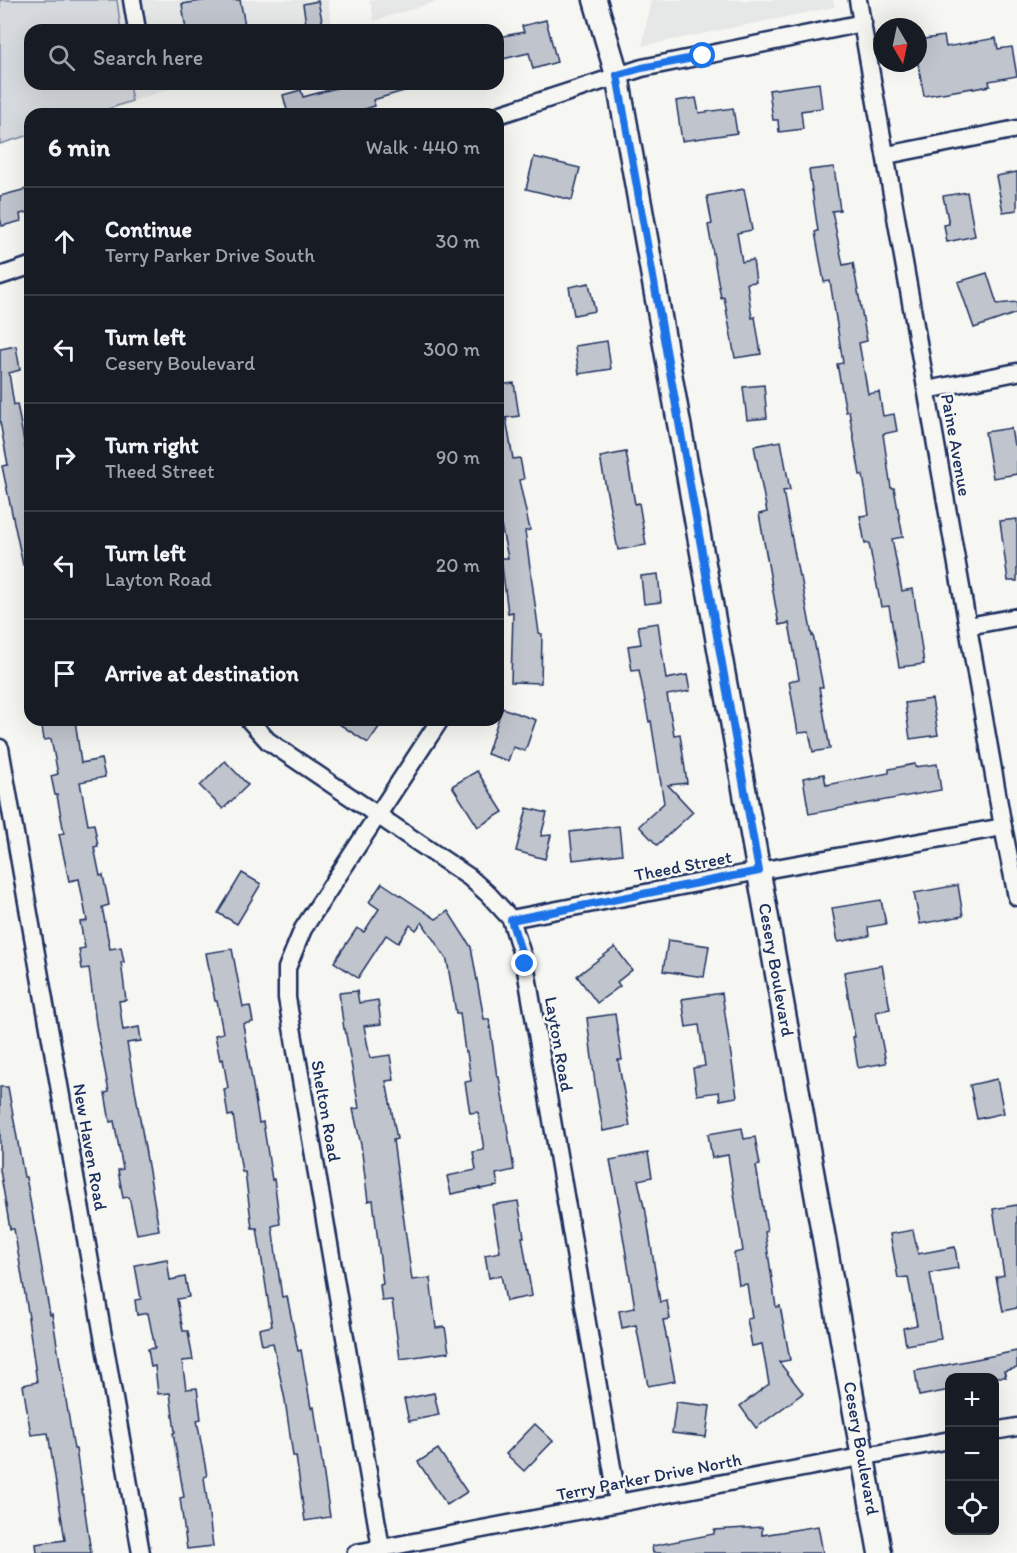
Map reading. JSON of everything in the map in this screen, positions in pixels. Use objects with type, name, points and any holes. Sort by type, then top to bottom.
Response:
[{"type":"main road","name":"Cesery Boulevard","points":[[595,0],[617,75],[880,1553]]},
{"type":"street","points":[[132,0],[135,24]]},
{"type":"street","name":"Paine Avenue","points":[[858,0],[1004,827],[1014,861],[1017,897]]},
{"type":"street","points":[[504,113],[642,68],[863,23]]},
{"type":"street","points":[[886,155],[1017,129]]},
{"type":"street","points":[[0,276],[24,268]]},
{"type":"street","points":[[927,390],[1017,372]]},
{"type":"street","points":[[968,626],[1017,616]]},
{"type":"street","name":"Layton Road","points":[[254,726],[268,741],[469,877],[511,920],[525,964],[618,1502]]},
{"type":"street","name":"Shelton Road","points":[[381,1548],[287,998],[287,968],[303,929],[436,726]]},
{"type":"street","name":"New Haven Road","points":[[0,748],[141,1553]]},
{"type":"street","name":"Theed Street","points":[[511,920],[759,871],[1004,827]]},
{"type":"street","points":[[999,1430],[1017,1427]]},
{"type":"street","name":"Terry Parker Drive North","points":[[356,1553],[945,1441]]},
{"type":"shaded area","points":[[0,0],[117,0],[120,24],[24,24],[24,90],[130,90],[132,101],[111,108],[24,108],[24,137],[0,144]]},
{"type":"shaded area","points":[[117,0],[328,0],[332,24],[120,24]]},
{"type":"shaded area","points":[[370,0],[440,0],[374,21]]},
{"type":"shaded area","points":[[651,0],[833,0],[835,7],[642,46]]},
{"type":"shaded area","points":[[130,90],[166,90],[132,101]]},
{"type":"building","points":[[208,0],[240,0],[245,24],[185,24],[182,4]]},
{"type":"building","points":[[318,1],[323,24],[306,24],[303,4]]},
{"type":"building","points":[[546,20],[557,62],[533,69],[529,53],[504,59],[504,36],[524,32],[522,26]]},
{"type":"building","points":[[944,36],[946,47],[996,38],[998,49],[1012,47],[1017,76],[989,81],[990,86],[924,96],[920,72],[927,72],[927,39]]},
{"type":"building","points":[[819,83],[822,108],[801,111],[803,129],[779,132],[778,120],[773,120],[769,90]]},
{"type":"building","points":[[301,90],[303,97],[329,90],[407,90],[373,100],[375,106],[368,108],[286,108],[283,95]]},
{"type":"building","points":[[696,98],[699,113],[733,108],[737,133],[682,141],[676,101]]},
{"type":"building","points":[[534,157],[580,168],[572,200],[526,189]]},
{"type":"building","points":[[834,167],[840,210],[832,211],[843,265],[853,263],[867,341],[859,343],[868,394],[879,392],[883,416],[894,414],[897,431],[883,434],[891,488],[894,488],[903,537],[892,539],[902,591],[913,589],[924,664],[899,667],[889,606],[881,607],[869,543],[865,544],[860,516],[869,515],[863,475],[860,475],[849,411],[846,412],[837,364],[843,363],[830,281],[824,282],[815,232],[818,231],[809,170]]},
{"type":"building","points":[[1017,172],[1017,210],[1003,212],[996,176]]},
{"type":"building","points":[[744,189],[752,230],[737,233],[742,262],[753,260],[756,282],[747,283],[752,318],[755,317],[761,354],[735,358],[708,225],[712,224],[707,196]]},
{"type":"building","points":[[24,190],[24,213],[20,214],[21,221],[2,226],[0,196]]},
{"type":"building","points":[[967,192],[975,236],[947,242],[944,225],[949,224],[943,196]]},
{"type":"building","points":[[987,273],[997,304],[1017,302],[1017,313],[974,328],[958,282]]},
{"type":"building","points":[[589,283],[595,311],[574,315],[569,287]]},
{"type":"building","points":[[607,341],[611,369],[579,374],[575,346]]},
{"type":"building","points":[[16,346],[20,370],[9,373],[14,405],[17,404],[24,441],[23,565],[2,466],[8,465],[0,422],[0,349]]},
{"type":"building","points":[[514,383],[519,416],[504,418],[504,384]]},
{"type":"building","points":[[764,385],[767,418],[747,420],[743,387]]},
{"type":"building","points":[[504,418],[506,418],[513,459],[520,458],[524,479],[519,480],[530,530],[525,531],[539,633],[542,634],[541,683],[511,682],[513,612],[508,613],[504,582],[504,558],[508,558],[504,539]]},
{"type":"building","points":[[1011,428],[1014,445],[1017,444],[1017,474],[993,478],[985,432]]},
{"type":"building","points":[[781,441],[790,490],[783,491],[823,687],[819,687],[830,749],[813,752],[809,732],[798,733],[789,681],[799,679],[789,623],[779,625],[759,514],[767,512],[754,446]]},
{"type":"building","points":[[626,452],[635,504],[639,503],[646,545],[618,550],[600,457]]},
{"type":"building","points":[[1017,519],[1017,581],[1008,581],[1000,521]]},
{"type":"building","points":[[658,574],[661,602],[644,604],[641,576]]},
{"type":"building","points":[[658,623],[666,679],[687,675],[690,691],[667,695],[674,735],[680,734],[687,783],[668,785],[693,812],[657,845],[639,826],[664,803],[651,721],[649,722],[639,670],[632,671],[628,646],[641,644],[638,626]]},
{"type":"building","points":[[932,699],[938,735],[910,739],[905,703]]},
{"type":"building","points":[[504,709],[536,720],[525,751],[513,747],[508,761],[487,754],[496,726],[504,726]]},
{"type":"building","points":[[42,726],[76,726],[81,763],[101,759],[105,777],[80,782],[88,825],[94,824],[98,846],[94,847],[109,905],[102,907],[110,949],[121,947],[124,962],[121,962],[126,1000],[119,1001],[123,1030],[139,1027],[141,1041],[127,1043],[159,1230],[137,1234],[129,1197],[123,1198],[118,1170],[123,1169],[114,1121],[110,1122],[105,1093],[109,1092],[96,1024],[89,968],[82,969],[79,949],[85,948],[80,922],[87,921],[79,879],[69,881],[59,834],[64,833],[51,776],[58,774],[51,739],[44,740]]},
{"type":"building","points":[[342,726],[380,726],[368,743]]},
{"type":"building","points":[[225,761],[248,785],[223,809],[200,786]]},
{"type":"building","points":[[915,764],[915,767],[937,764],[941,790],[809,814],[803,778],[824,774],[826,785],[889,773],[889,769]]},
{"type":"building","points":[[477,771],[503,812],[478,827],[452,786]]},
{"type":"building","points":[[527,808],[547,813],[541,836],[551,835],[545,859],[516,851]]},
{"type":"building","points":[[619,826],[622,854],[573,860],[570,832]]},
{"type":"building","points":[[242,873],[261,884],[237,924],[218,913]]},
{"type":"building","points":[[382,883],[436,919],[448,911],[471,947],[484,1019],[489,1019],[514,1170],[496,1174],[498,1186],[451,1194],[447,1176],[476,1170],[473,1152],[484,1150],[478,1112],[470,1113],[465,1082],[471,1081],[467,1052],[465,1052],[460,1013],[456,1013],[447,960],[422,922],[416,930],[410,925],[398,943],[386,935],[358,978],[334,962],[357,928],[364,932],[379,909],[369,902]]},
{"type":"building","points":[[958,885],[963,916],[920,924],[914,893]]},
{"type":"building","points":[[881,900],[886,924],[868,927],[869,936],[838,942],[832,908]]},
{"type":"building","points":[[668,940],[709,946],[704,977],[663,971]]},
{"type":"building","points":[[615,947],[632,970],[617,982],[620,986],[597,1003],[577,976]]},
{"type":"building","points":[[232,949],[243,1007],[250,1006],[253,1022],[243,1024],[259,1123],[263,1122],[272,1180],[274,1179],[280,1224],[272,1226],[282,1297],[287,1296],[298,1351],[301,1350],[311,1408],[314,1407],[330,1517],[305,1521],[296,1456],[293,1456],[285,1400],[273,1343],[262,1345],[259,1329],[272,1326],[257,1228],[252,1228],[245,1172],[242,1172],[233,1115],[228,1116],[224,1089],[228,1088],[223,1059],[220,1060],[215,1035],[223,1033],[206,953]]},
{"type":"building","points":[[882,965],[890,1009],[876,1012],[886,1063],[858,1068],[844,972]]},
{"type":"building","points":[[357,991],[359,1003],[378,1000],[381,1024],[364,1026],[370,1058],[390,1055],[394,1080],[386,1081],[397,1139],[393,1140],[412,1280],[430,1278],[436,1328],[445,1327],[449,1352],[400,1359],[392,1300],[382,1301],[380,1285],[383,1284],[373,1200],[368,1201],[361,1145],[353,1109],[359,1108],[339,993]]},
{"type":"building","points":[[722,993],[737,1097],[720,1100],[719,1092],[697,1095],[693,1068],[705,1066],[699,1025],[686,1027],[682,999]]},
{"type":"building","points":[[615,1014],[622,1060],[618,1060],[630,1126],[603,1131],[587,1018]]},
{"type":"building","points":[[997,1079],[1004,1113],[977,1119],[970,1085]]},
{"type":"building","points":[[0,1087],[8,1087],[24,1177],[26,1177],[74,1449],[76,1449],[91,1553],[37,1553],[36,1544],[65,1540],[48,1433],[31,1435],[23,1385],[37,1382],[14,1229],[10,1229],[0,1170]]},
{"type":"building","points":[[742,1128],[744,1139],[755,1137],[760,1165],[756,1166],[776,1307],[780,1306],[790,1360],[779,1362],[803,1393],[756,1428],[740,1406],[769,1384],[762,1344],[752,1346],[747,1319],[752,1318],[747,1284],[739,1285],[734,1253],[743,1251],[728,1155],[712,1158],[708,1134]]},
{"type":"building","points":[[648,1153],[652,1177],[638,1180],[645,1207],[660,1302],[667,1301],[670,1319],[663,1320],[675,1381],[648,1386],[636,1325],[622,1328],[619,1311],[635,1308],[610,1160]]},
{"type":"building","points":[[518,1201],[532,1296],[506,1301],[501,1275],[489,1278],[485,1255],[500,1252],[492,1205]]},
{"type":"building","points":[[1017,1205],[1017,1308],[1003,1311],[996,1277],[1004,1275],[993,1209]]},
{"type":"building","points":[[913,1230],[918,1254],[955,1247],[958,1268],[930,1273],[941,1339],[906,1345],[903,1328],[917,1325],[908,1277],[898,1278],[890,1234]]},
{"type":"building","points":[[167,1259],[170,1280],[185,1277],[189,1297],[177,1299],[183,1331],[188,1331],[193,1360],[182,1361],[186,1389],[197,1388],[201,1419],[197,1420],[207,1476],[204,1477],[213,1546],[187,1549],[180,1498],[184,1497],[173,1433],[175,1432],[170,1393],[158,1394],[155,1366],[151,1367],[148,1349],[155,1348],[148,1313],[137,1315],[135,1300],[141,1299],[135,1265]]},
{"type":"building","points":[[1017,1351],[1017,1368],[1004,1371],[1006,1377],[999,1377],[999,1373],[945,1373],[945,1391],[919,1396],[915,1371]]},
{"type":"building","points":[[434,1393],[439,1415],[409,1421],[404,1399]]},
{"type":"building","points":[[676,1402],[710,1406],[706,1437],[672,1433]]},
{"type":"building","points":[[535,1424],[553,1441],[524,1471],[506,1454]]},
{"type":"building","points":[[438,1449],[467,1492],[447,1505],[418,1462]]},
{"type":"building","points":[[818,1526],[823,1553],[653,1553],[652,1546],[714,1534],[714,1530],[762,1527],[762,1535]]},
{"type":"route","points":[[525,964],[511,920],[759,871],[617,75],[703,56]]}]
